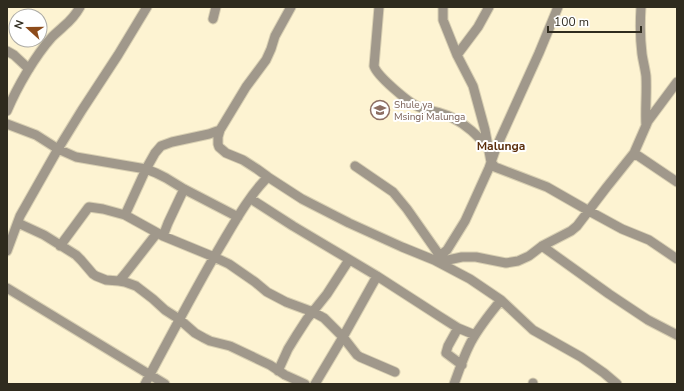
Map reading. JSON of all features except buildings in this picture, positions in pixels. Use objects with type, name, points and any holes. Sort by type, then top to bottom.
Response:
[{"type":"street","points":[[7,111],[29,69],[39,54],[53,36],[65,26],[80,7]]},
{"type":"street","points":[[7,251],[20,216],[58,149],[147,7]]},
{"type":"street","points":[[213,19],[216,7]]},
{"type":"street","points":[[291,7],[275,36],[266,60],[246,86],[220,130],[218,141],[219,147],[226,153],[243,160],[302,199],[349,223],[402,247],[437,258],[448,260],[462,257],[476,257],[506,263],[514,262],[572,231],[589,212],[634,153],[648,121],[675,88]]},
{"type":"street","points":[[379,7],[375,69],[395,89],[417,107],[450,116],[470,129],[489,149]]},
{"type":"street","points":[[442,7],[443,20],[457,56],[473,86],[485,130],[491,162],[495,167],[547,187],[589,212],[622,229],[649,240],[677,259]]},
{"type":"street","points":[[457,56],[478,27],[489,7]]},
{"type":"street","points":[[437,258],[447,250],[465,221],[496,148],[539,54],[558,7]]},
{"type":"street","points":[[641,7],[640,27],[646,89],[646,126]]},
{"type":"street","points":[[7,51],[14,55],[29,69]]},
{"type":"street","points":[[7,124],[36,135],[58,149],[76,157],[146,169],[156,173],[238,217]]},
{"type":"street","points":[[124,215],[146,169],[155,153],[161,146],[220,130]]},
{"type":"street","points":[[634,153],[677,182]]},
{"type":"street","points":[[355,166],[393,192],[408,209],[437,258],[501,300],[533,330],[581,357],[604,373],[612,382]]},
{"type":"street","points":[[145,384],[214,257],[238,217],[268,177]]},
{"type":"street","points":[[119,280],[160,235],[184,189]]},
{"type":"street","points":[[251,199],[377,276],[458,328],[475,336]]},
{"type":"street","points":[[60,246],[70,230],[89,207],[104,208],[124,215],[160,235],[229,264],[267,292],[286,302],[313,312],[324,318],[343,337],[357,355],[395,372]]},
{"type":"street","points":[[18,223],[44,235],[76,255],[93,274],[106,280],[119,280],[136,286],[195,333],[204,338],[230,346],[305,384]]},
{"type":"street","points":[[542,246],[648,320],[677,335]]},
{"type":"street","points":[[278,371],[296,336],[307,319],[327,294],[349,260]]},
{"type":"street","points":[[315,384],[377,276]]},
{"type":"street","points":[[7,288],[165,384]]},
{"type":"street","points":[[454,384],[469,346],[501,300]]},
{"type":"street","points":[[458,328],[448,346],[446,353],[462,365]]},
{"type":"place","name":"Shule ya Msingi Malunga","points":[[380,110]]},
{"type":"district","name":"Malunga","points":[[501,146]]}]
